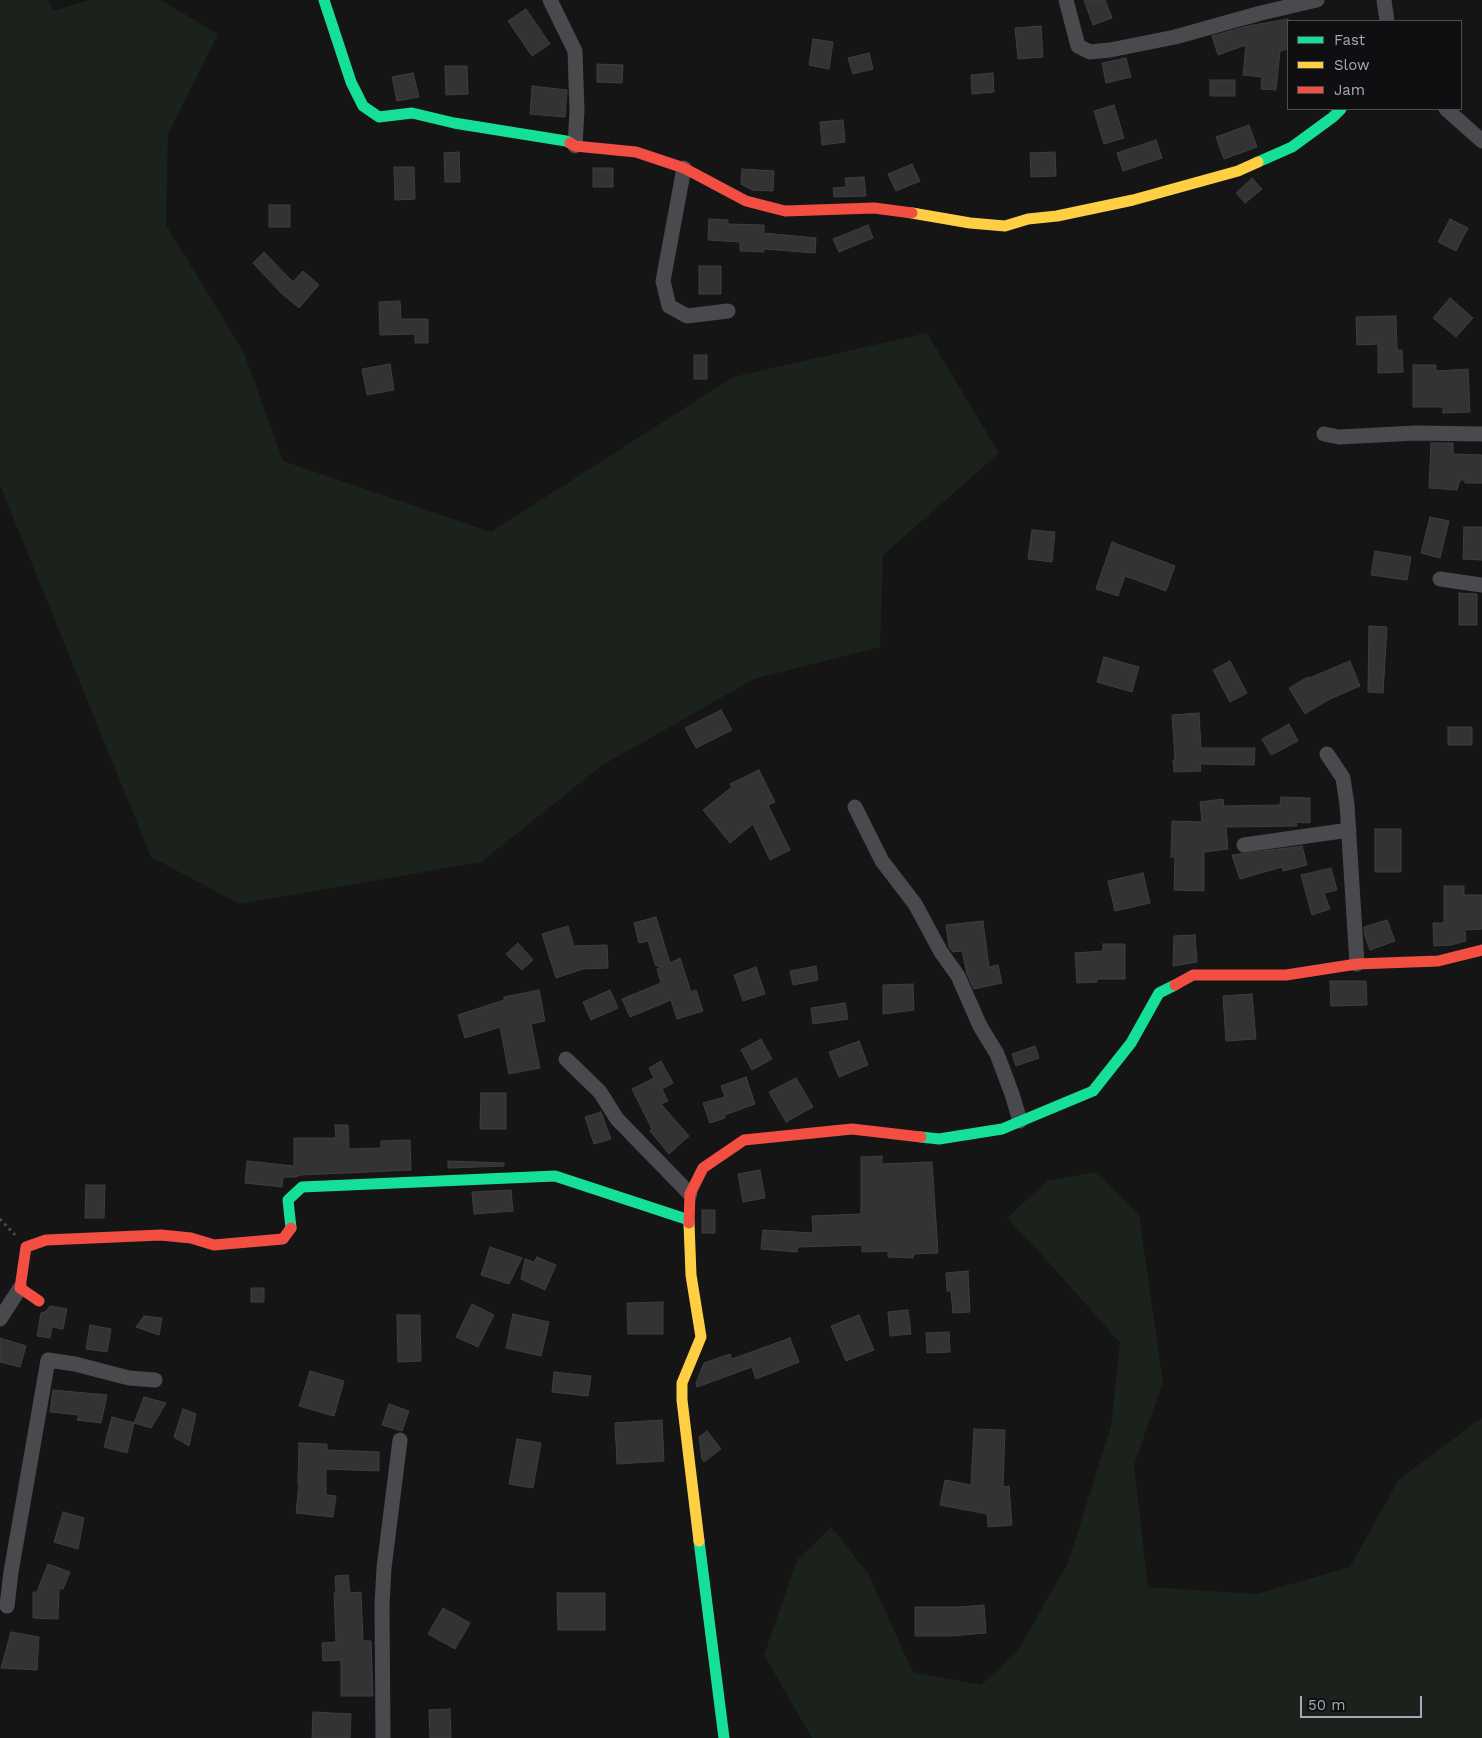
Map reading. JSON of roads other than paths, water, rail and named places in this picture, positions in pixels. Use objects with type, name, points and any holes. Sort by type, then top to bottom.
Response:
[{"type":"street","points":[[324,0],[351,82],[363,106],[379,117],[412,113],[454,123],[566,141],[575,146],[636,152],[684,168],[746,201],[785,211],[874,208],[923,214],[970,223],[1005,226],[1028,219],[1057,216],[1133,200],[1238,171],[1292,147],[1340,110]]},
{"type":"street","points":[[550,0],[575,51],[577,111],[575,146]]},
{"type":"street","points":[[1066,0],[1078,46],[1090,52],[1110,50],[1175,37],[1261,13],[1317,0]]},
{"type":"street","points":[[1384,0],[1387,20]]},
{"type":"street","points":[[1447,110],[1482,141]]},
{"type":"street","points":[[684,168],[663,281],[669,306],[687,316],[728,311]]},
{"type":"street","points":[[1324,434],[1339,437],[1416,433],[1482,434]]},
{"type":"street","points":[[1440,579],[1482,585]]},
{"type":"street","points":[[1327,754],[1343,778],[1349,830],[1357,964]]},
{"type":"street","points":[[855,807],[882,861],[915,904],[941,952],[958,976],[980,1026],[997,1054],[1020,1121]]},
{"type":"street","points":[[1244,845],[1349,830]]},
{"type":"street","points":[[724,1738],[682,1400],[682,1383],[701,1337],[692,1275],[689,1220],[690,1194],[703,1168],[744,1140],[852,1129],[939,1139],[1002,1129],[1093,1091],[1131,1043],[1159,993],[1193,975],[1286,975],[1357,964],[1438,961],[1482,950]]},
{"type":"street","points":[[566,1059],[600,1092],[617,1119],[690,1194]]},
{"type":"street","points":[[0,1319],[20,1288],[26,1248],[46,1240],[161,1234],[191,1238],[214,1245],[283,1239],[291,1229],[288,1200],[302,1187],[555,1176],[689,1220]]},
{"type":"street","points":[[20,1288],[39,1301]]},
{"type":"street","points":[[7,1606],[10,1572],[48,1360],[75,1364],[129,1378],[154,1380]]},
{"type":"street","points":[[383,1738],[382,1595],[400,1440]]}]
